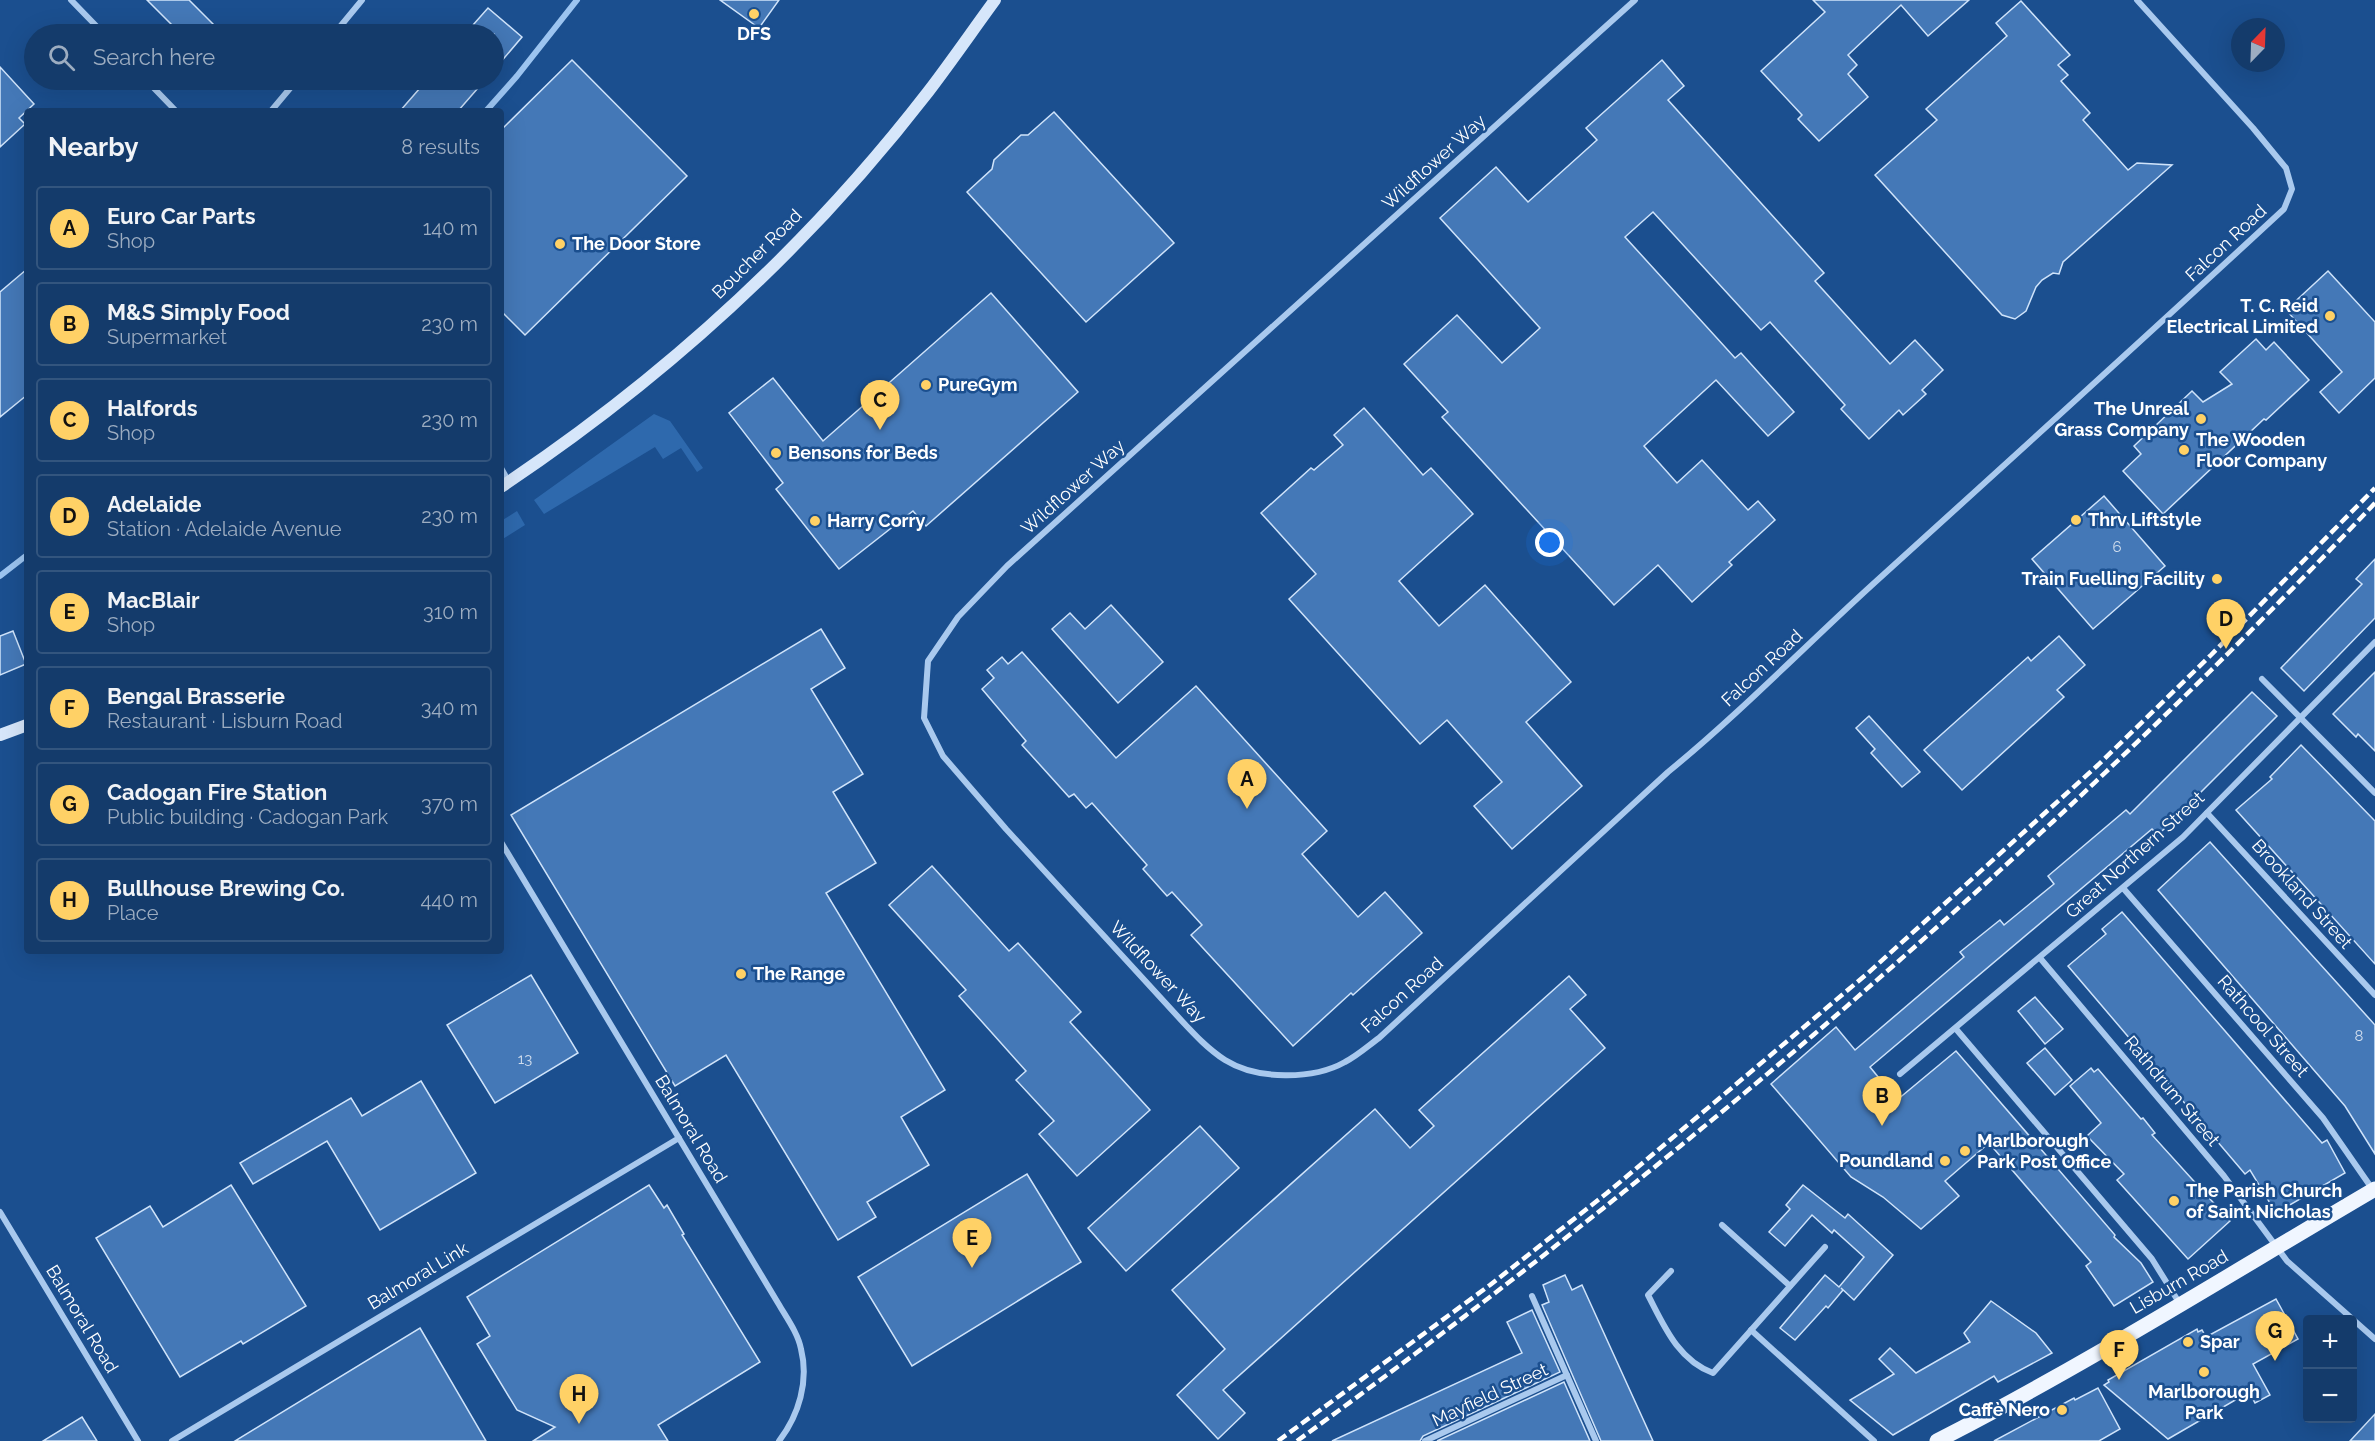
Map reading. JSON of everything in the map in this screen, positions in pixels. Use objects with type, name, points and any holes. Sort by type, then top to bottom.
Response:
[{"type":"main road","name":"Lisburn Road","points":[[1938,1441],[1999,1409],[2374,1190]]},
{"type":"street","points":[[71,0],[94,24]]},
{"type":"street","points":[[342,24],[362,0]]},
{"type":"street","name":"Boucher Road","points":[[505,485],[649,380],[749,290],[876,154],[928,92],[995,0]]},
{"type":"street","name":"Wildflower Way","points":[[1228,1062],[1207,1047],[1181,1020],[1006,829],[943,756],[924,718],[928,661],[958,617],[1007,566],[1635,0]]},
{"type":"street","name":"Falcon Road","points":[[1228,1062],[1248,1070],[1308,1075],[1345,1062],[1378,1038],[1668,772],[1701,745],[1871,586],[1977,492],[2284,209],[2292,189],[2286,168],[2253,128],[2137,0]]},
{"type":"street","points":[[156,90],[173,108]]},
{"type":"street","points":[[274,108],[289,90]]},
{"type":"street","name":"Great Northern Street","points":[[1900,1074],[2166,853],[2375,642]]},
{"type":"street","points":[[2262,679],[2375,793]]},
{"type":"street","points":[[0,735],[24,725]]},
{"type":"street","name":"Brookland Street","points":[[2208,813],[2375,995]]},
{"type":"street","name":"Balmoral Road","points":[[504,847],[679,1137],[788,1321],[801,1347],[804,1374],[800,1400],[790,1427],[779,1441]]},
{"type":"street","name":"Rathcool Street","points":[[2123,888],[2323,1118],[2374,1190]]},
{"type":"street","name":"Rathdrum Street","points":[[2040,958],[2223,1176],[2276,1247],[2300,1273],[2375,1339]]},
{"type":"street","points":[[1956,1029],[2152,1259],[2180,1304]]},
{"type":"street","name":"Balmoral Link","points":[[172,1441],[679,1137]]},
{"type":"street","name":"Balmoral Road","points":[[0,1212],[138,1441]]},
{"type":"street","points":[[1722,1225],[1790,1286]]},
{"type":"street","points":[[1671,1271],[1648,1295],[1672,1341],[1698,1367],[1713,1373],[1824,1247]]},
{"type":"street","points":[[1532,1296],[1596,1441]]},
{"type":"street","points":[[1751,1330],[1874,1441]]},
{"type":"street","name":"Mayfield Street","points":[[1425,1441],[1567,1375]]},
{"type":"shaded area","points":[[654,414],[670,421],[703,468],[697,472],[681,448],[663,459],[655,447],[544,514],[534,500]]},
{"type":"shaded area","points":[[517,511],[525,525],[504,538],[504,519]]},
{"type":"building","points":[[147,0],[189,0],[213,24],[171,24]]},
{"type":"building","name":"DFS","points":[[720,0],[779,0],[759,28]]},
{"type":"building","points":[[1813,0],[1969,0],[1928,36],[1901,5],[1848,55],[1857,65],[1848,74],[1868,97],[1819,141],[1798,119],[1802,115],[1761,71],[1825,12]]},
{"type":"building","points":[[2021,1],[2070,55],[2058,65],[2068,75],[2061,81],[2090,113],[2083,120],[2128,170],[2137,163],[2172,165],[2063,262],[2059,274],[2053,273],[2042,280],[2036,287],[2026,311],[2015,319],[2002,315],[1875,175],[1937,120],[1926,109],[2007,36],[1996,23]]},
{"type":"building","points":[[488,8],[522,37],[504,58],[504,24],[474,24]]},
{"type":"building","name":"The Door Store","points":[[572,60],[687,176],[525,335],[504,314],[504,127]]},
{"type":"building","points":[[1662,60],[1684,86],[1668,100],[1824,273],[1815,281],[1890,364],[1915,340],[1943,370],[1922,390],[1926,394],[1903,415],[1899,410],[1869,439],[1841,409],[1845,405],[1770,322],[1761,330],[1653,212],[1625,237],[1735,358],[1741,353],[1794,412],[1768,436],[1716,380],[1644,446],[1677,483],[1702,460],[1748,510],[1758,501],[1775,520],[1729,562],[1732,565],[1692,602],[1658,565],[1614,605],[1442,417],[1448,412],[1404,364],[1457,315],[1502,363],[1540,328],[1440,218],[1496,167],[1528,202],[1597,140],[1586,128]]},
{"type":"building","points":[[0,67],[34,104],[30,108],[24,108],[24,113],[19,118],[24,125],[0,147]]},
{"type":"building","points":[[418,90],[476,90],[461,108],[403,108]]},
{"type":"building","points":[[1054,112],[1174,243],[1086,322],[967,192],[992,169],[994,160],[1021,135],[1028,135]]},
{"type":"building","name":"T. C. Reid Electrical Limited","points":[[2328,271],[2375,322],[2375,378],[2339,413],[2320,392],[2342,372],[2286,310]]},
{"type":"building","points":[[24,272],[24,397],[0,417],[0,292]]},
{"type":"building","points":[[991,293],[1078,392],[926,526],[913,511],[839,569],[776,489],[783,483],[729,413],[773,378],[823,441]]},
{"type":"building","points":[[2256,339],[2266,350],[2274,342],[2309,380],[2163,514],[2123,471],[2141,454],[2134,446],[2192,391],[2203,402],[2232,384],[2220,372]]},
{"type":"building","points":[[1364,408],[1423,475],[1431,468],[1473,514],[1399,581],[1439,626],[1485,585],[1571,682],[1526,722],[1582,786],[1512,849],[1474,806],[1502,782],[1447,720],[1420,744],[1289,599],[1316,574],[1261,513],[1311,468],[1314,470],[1343,445],[1334,435]]},
{"type":"building","points":[[2104,496],[2165,566],[2093,629],[2032,559]]},
{"type":"building","points":[[2375,559],[2375,618],[2304,691],[2281,668],[2362,584],[2356,579]]},
{"type":"building","points":[[1111,605],[1163,662],[1118,703],[1052,629],[1070,613],[1085,629]]},
{"type":"building","name":"The Range","points":[[821,629],[845,668],[811,689],[863,774],[833,792],[876,863],[826,893],[945,1090],[901,1117],[929,1165],[867,1202],[876,1217],[838,1240],[726,1055],[675,1086],[511,815]]},
{"type":"building","points":[[13,631],[24,659],[24,665],[0,675],[0,636]]},
{"type":"building","points":[[2059,636],[2085,665],[2057,690],[2064,697],[1962,790],[1924,750],[2028,657],[2031,661]]},
{"type":"building","points":[[1022,652],[1116,758],[1196,686],[1327,831],[1302,854],[1358,917],[1385,892],[1422,933],[1293,1046],[1191,935],[1202,925],[1172,892],[1167,896],[1143,869],[1147,865],[1092,803],[1086,808],[1074,794],[1069,797],[1022,745],[1026,741],[982,689],[994,678],[987,670],[1002,657],[1008,664]]},
{"type":"building","points":[[2375,672],[2375,751],[2358,734],[2356,737],[2333,714]]},
{"type":"building","points":[[2252,692],[2277,716],[2158,835],[2152,829],[1870,1067],[1897,1100],[1956,1051],[2115,1235],[2114,1237],[2141,1263],[2153,1282],[2114,1306],[2086,1266],[2091,1262],[1989,1143],[1945,1181],[1959,1196],[1921,1229],[1883,1197],[1851,1177],[1771,1084],[1836,1027],[1855,1050],[1964,957],[1960,952],[2000,920],[2004,925],[2054,884],[2048,876],[2126,810],[2130,814]]},
{"type":"building","points":[[1869,716],[1920,772],[1902,787],[1871,753],[1875,749],[1856,728]]},
{"type":"building","points":[[2301,745],[2375,821],[2375,964],[2236,810],[2272,779],[2270,777]]},
{"type":"building","points":[[2210,842],[2375,1025],[2375,1154],[2345,1106],[2158,890]]},
{"type":"building","points":[[932,866],[1009,951],[1018,943],[1081,1012],[1070,1022],[1150,1110],[1077,1176],[1039,1134],[1054,1121],[1016,1080],[1026,1071],[959,996],[966,990],[889,905]]},
{"type":"building","points":[[2122,912],[2322,1143],[2327,1140],[2345,1173],[2276,1213],[2250,1170],[2245,1174],[2068,966],[2106,934],[2102,929]]},
{"type":"building","points":[[531,975],[578,1053],[495,1103],[447,1025]]},
{"type":"building","points":[[1569,976],[1586,995],[1570,1009],[1605,1048],[1223,1390],[1245,1413],[1218,1439],[1177,1395],[1225,1349],[1172,1290],[1375,1109],[1410,1148],[1434,1126],[1419,1110]]},
{"type":"building","points":[[2035,997],[2063,1029],[2045,1044],[2018,1011]]},
{"type":"building","points":[[2045,1048],[2072,1080],[2055,1095],[2027,1063]]},
{"type":"building","points":[[2091,1068],[2094,1072],[2098,1069],[2141,1119],[2143,1118],[2155,1133],[2152,1135],[2230,1221],[2188,1259],[2117,1180],[2124,1174],[2087,1136],[2101,1123],[2070,1086]]},
{"type":"building","points":[[421,1081],[476,1173],[380,1230],[327,1141],[253,1184],[240,1163],[351,1098],[362,1116]]},
{"type":"building","points":[[1200,1126],[1239,1168],[1126,1271],[1088,1228]]},
{"type":"building","points":[[1027,1174],[1081,1262],[912,1366],[858,1277]]},
{"type":"building","points":[[231,1185],[306,1306],[243,1344],[241,1341],[180,1377],[96,1238],[150,1206],[163,1227]]},
{"type":"building","points":[[649,1185],[664,1208],[667,1205],[684,1234],[682,1235],[760,1362],[658,1425],[668,1441],[533,1441],[555,1427],[517,1410],[477,1344],[490,1336],[467,1297]]},
{"type":"building","points":[[1803,1185],[1845,1218],[1848,1214],[1893,1255],[1854,1300],[1841,1288],[1843,1290],[1828,1308],[1826,1306],[1795,1340],[1780,1328],[1825,1275],[1839,1287],[1864,1257],[1834,1230],[1832,1233],[1812,1215],[1785,1246],[1769,1232],[1790,1209],[1786,1205]]},
{"type":"building","points":[[1565,1275],[1572,1290],[1582,1285],[1653,1441],[1601,1441],[1542,1305],[1549,1302],[1543,1285]]},
{"type":"building","points":[[2276,1299],[2298,1339],[2253,1364],[2270,1395],[2255,1403],[2249,1392],[2168,1439],[2104,1385],[2109,1382],[2108,1380],[2197,1329],[2198,1332],[2202,1330],[2206,1337]]},
{"type":"building","points":[[1991,1301],[2036,1333],[2052,1353],[1998,1382],[1994,1376],[1893,1435],[1850,1400],[1894,1374],[1879,1359],[1890,1348],[1916,1373],[1970,1342],[1964,1333]]},
{"type":"building","points":[[1532,1310],[1560,1372],[1423,1436],[1420,1441],[1332,1441],[1522,1353],[1507,1322]]},
{"type":"building","points":[[420,1328],[486,1441],[235,1441]]},
{"type":"building","points":[[1564,1382],[1590,1441],[1437,1441]]},
{"type":"building","points":[[2098,1388],[2120,1429],[2099,1441],[1994,1441],[2074,1398],[2075,1400]]},
{"type":"building","points":[[2375,1414],[2375,1441],[2350,1441]]},
{"type":"building","points":[[82,1417],[97,1441],[43,1441]]},
{"type":"waterway","points":[[489,108],[577,0]]},
{"type":"waterway","points":[[0,576],[24,557]]},
{"type":"railway","points":[[1278,1441],[1490,1285],[1607,1193],[1868,973],[2098,765],[2211,655],[2375,488]]},
{"type":"railway","points":[[1297,1441],[1582,1225],[1858,997],[1992,878],[2122,756],[2250,631],[2375,503]]},
{"type":"place","name":"DFS","points":[[754,14]]},
{"type":"place","name":"The Door Store","points":[[560,244]]},
{"type":"place","name":"T. C. Reid Electrical Limited","points":[[2330,316]]},
{"type":"place","name":"PureGym","points":[[926,385]]},
{"type":"place","name":"The Unreal Grass Company","points":[[2201,419]]},
{"type":"place","name":"Halfords","points":[[880,430]]},
{"type":"place","name":"The Wooden Floor Company","points":[[2184,450]]},
{"type":"place","name":"Bensons for Beds","points":[[776,453]]},
{"type":"place","name":"Thrv Liftstyle","points":[[2076,520]]},
{"type":"place","name":"Harry Corry","points":[[815,521]]},
{"type":"place","name":"Train Fuelling Facility","points":[[2217,579]]},
{"type":"place","name":"Adelaide","points":[[2226,649]]},
{"type":"place","name":"Euro Car Parts","points":[[1247,809]]},
{"type":"place","name":"The Range","points":[[741,974]]},
{"type":"place","name":"M&S Simply Food","points":[[1882,1126]]},
{"type":"place","name":"Marlborough Park Post Office","points":[[1965,1151]]},
{"type":"place","name":"Poundland","points":[[1945,1161]]},
{"type":"place","name":"The Parish Church of Saint Nicholas","points":[[2174,1201]]},
{"type":"place","name":"MacBlair","points":[[972,1268]]},
{"type":"place","name":"Spar","points":[[2188,1342]]},
{"type":"place","name":"Cadogan Fire Station","points":[[2275,1361]]},
{"type":"place","name":"Marlborough Park","points":[[2204,1372]]},
{"type":"place","name":"Bengal Brasserie","points":[[2119,1380]]},
{"type":"place","name":"Caffè Nero","points":[[2062,1410]]},
{"type":"place","name":"Bullhouse Brewing Co.","points":[[579,1424]]}]
